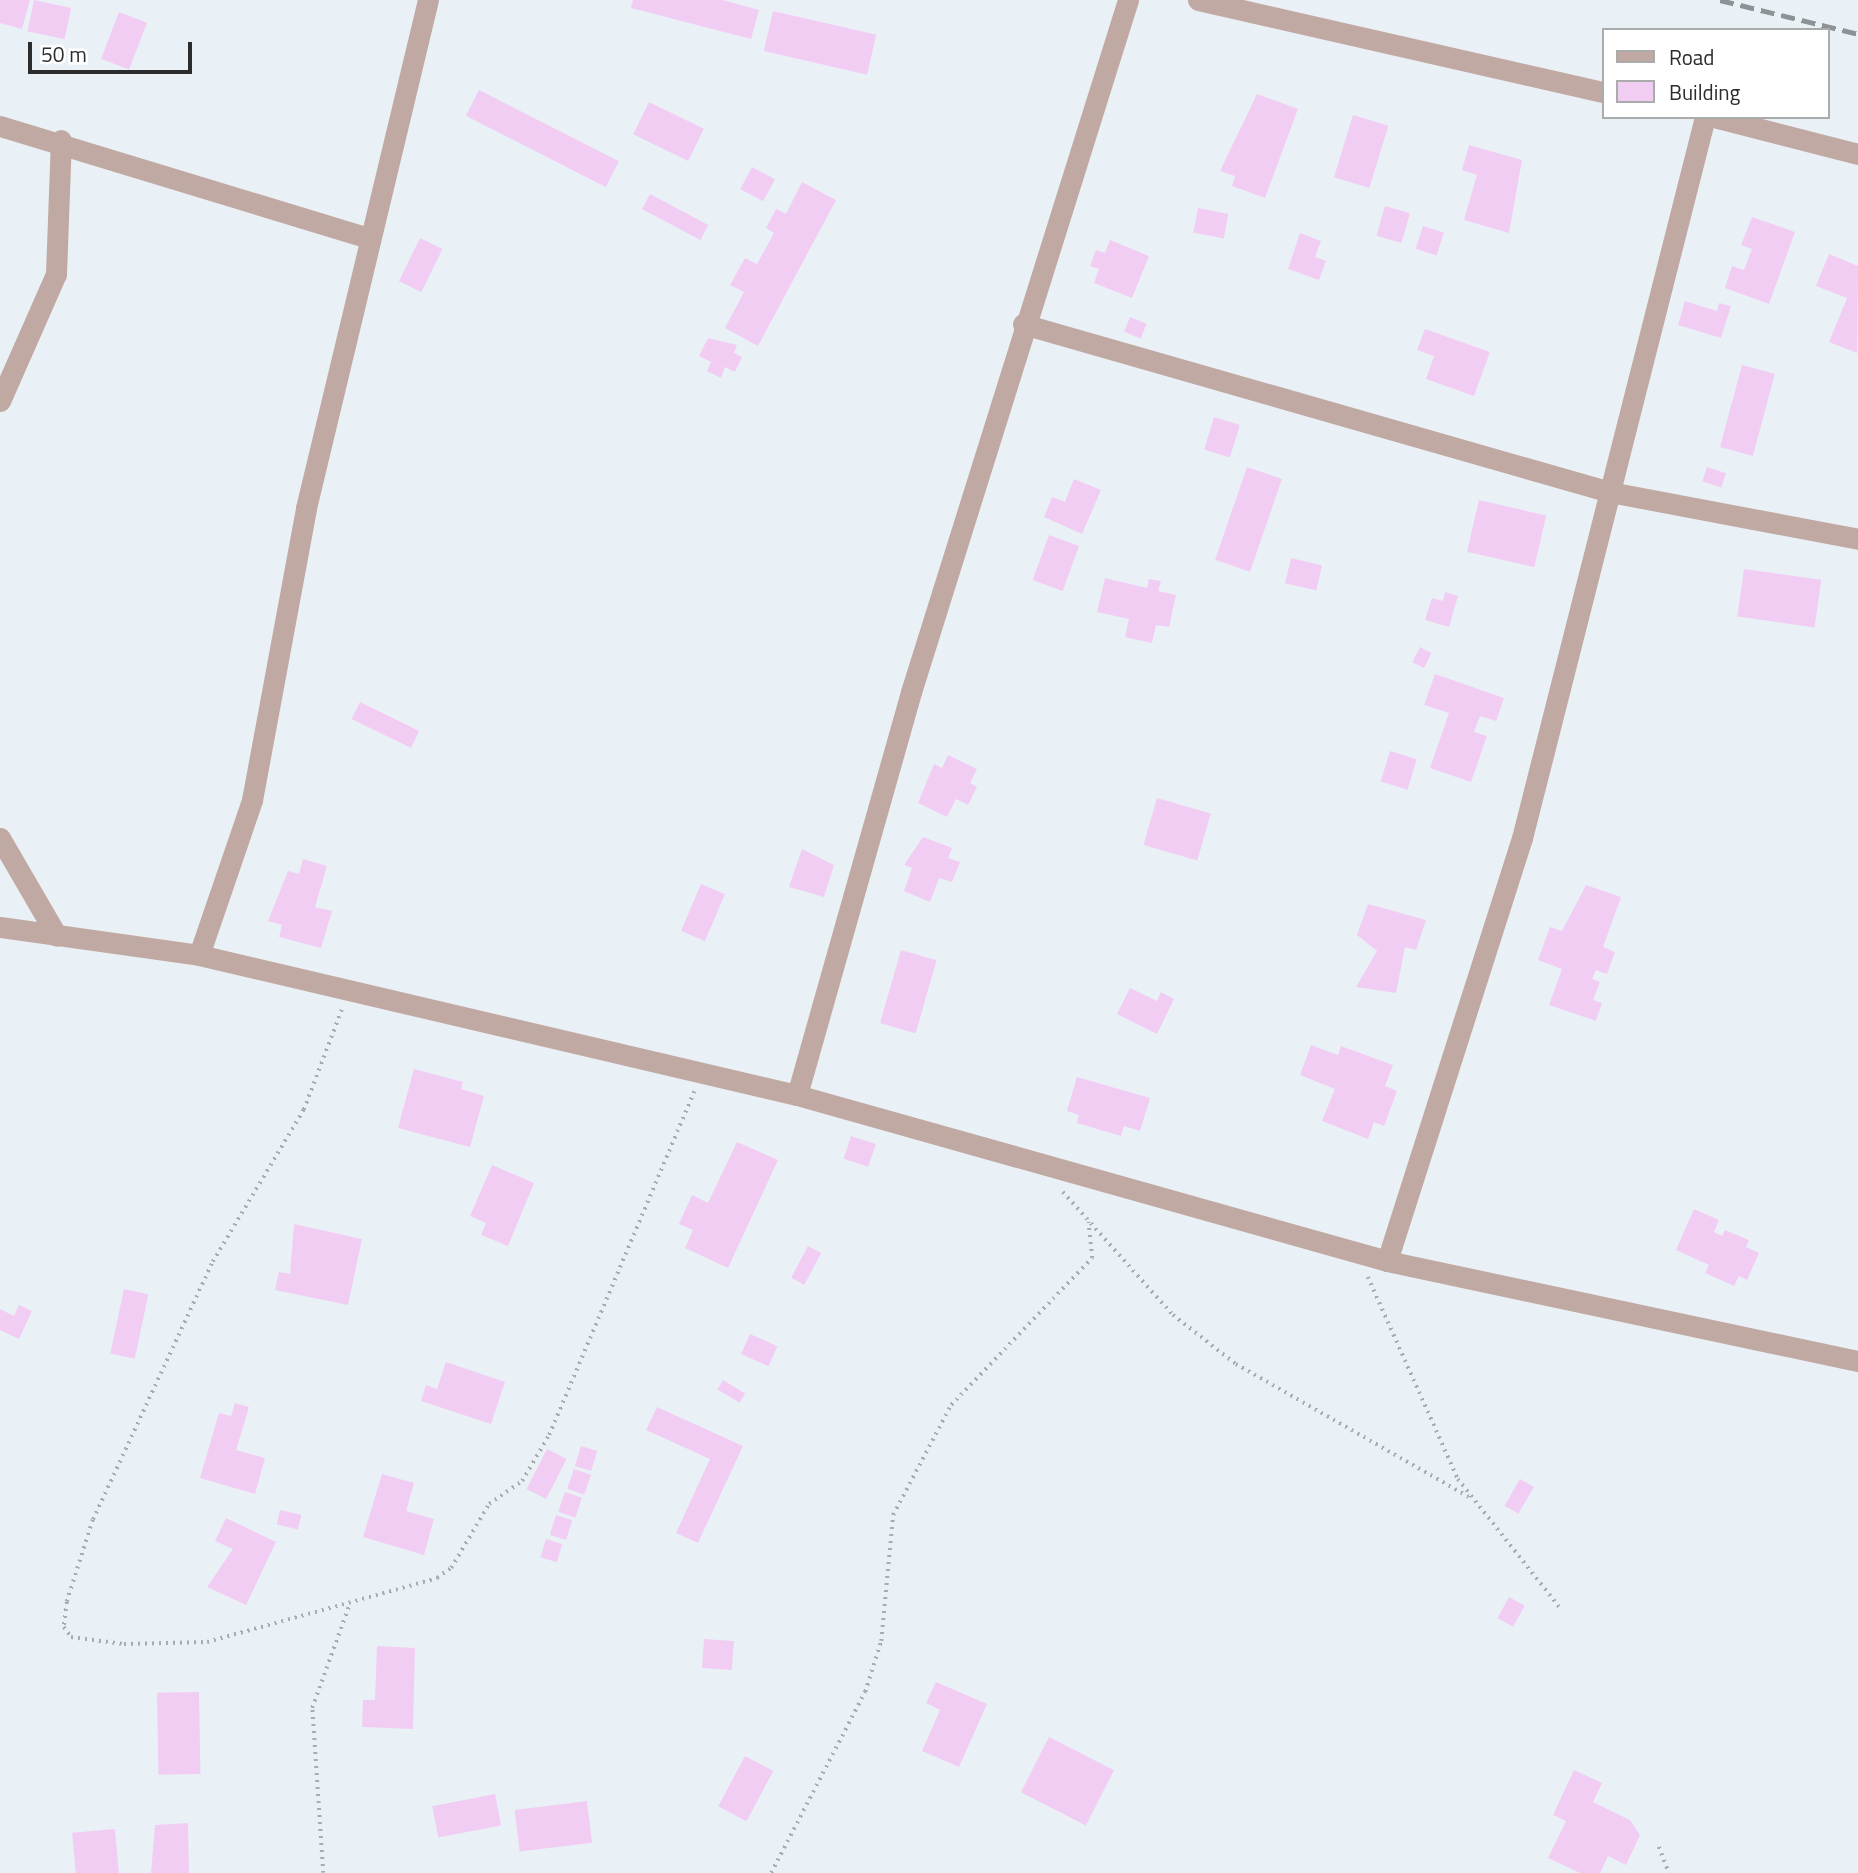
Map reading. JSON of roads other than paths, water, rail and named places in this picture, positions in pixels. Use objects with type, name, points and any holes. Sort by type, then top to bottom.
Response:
[{"type":"street","points":[[199,955],[252,800],[306,508],[428,0]]},
{"type":"street","points":[[797,1095],[1023,324],[1128,0]]},
{"type":"street","points":[[1198,0],[1602,92]]},
{"type":"street","points":[[1387,1261],[1522,838],[1704,119]]},
{"type":"street","points":[[1722,119],[1858,154]]},
{"type":"street","points":[[0,126],[61,140],[227,199],[369,238]]},
{"type":"street","points":[[0,401],[55,274],[61,140]]},
{"type":"street","points":[[1023,324],[1609,492],[1858,539]]},
{"type":"street","points":[[0,838],[57,936]]},
{"type":"street","points":[[0,927],[199,955],[350,990],[797,1095],[1387,1261],[1858,1361]]},
{"type":"railway","points":[[1720,0],[1858,34]]}]
